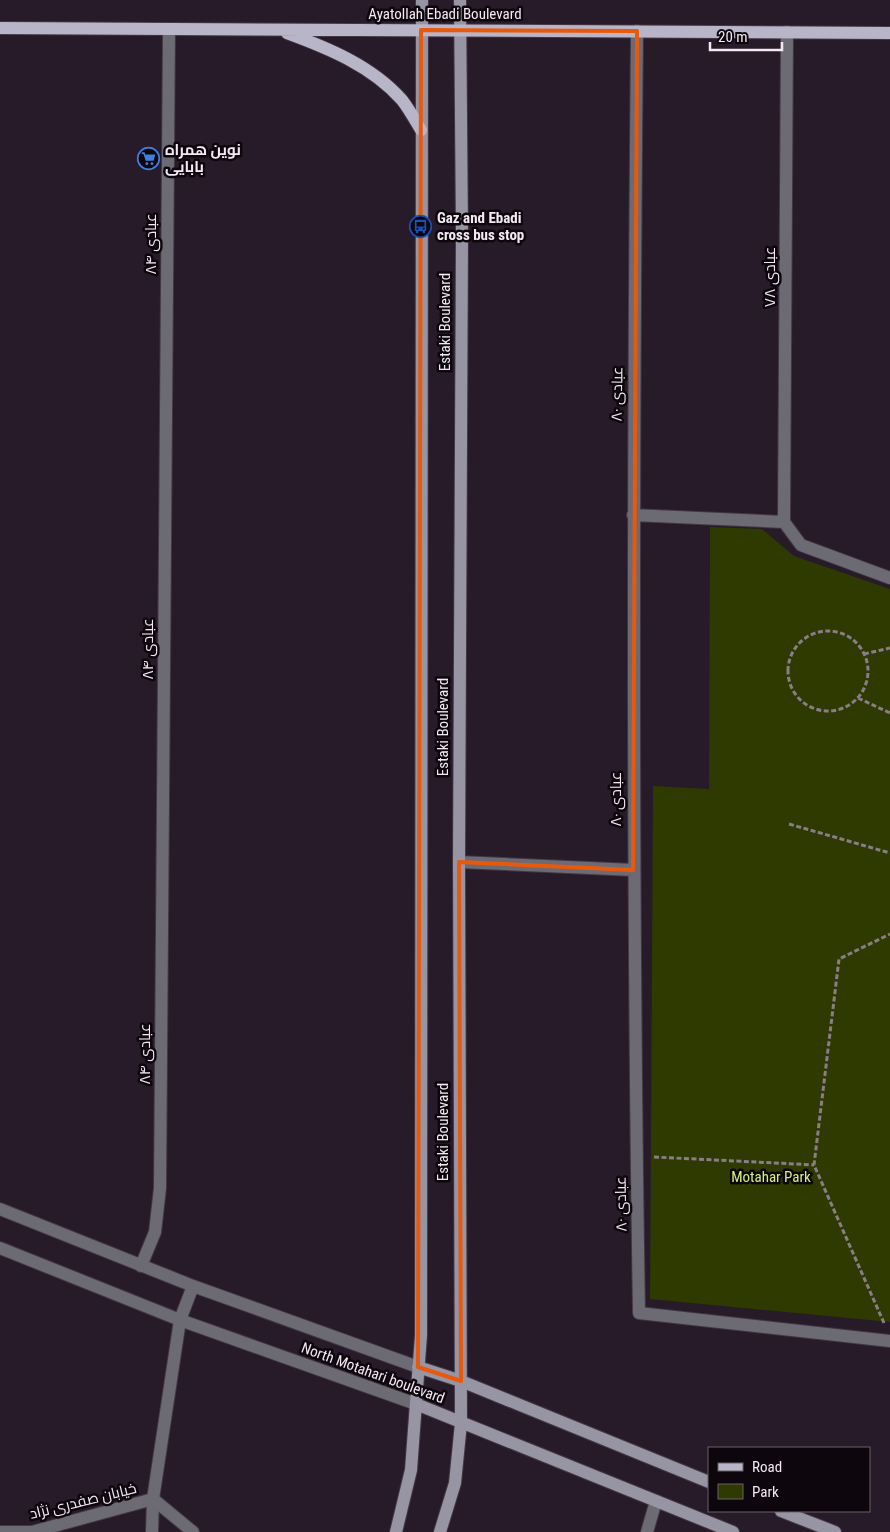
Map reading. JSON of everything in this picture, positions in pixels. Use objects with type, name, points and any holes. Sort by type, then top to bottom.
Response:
[{"type":"main road","name":"Estaki Boulevard","points":[[396,1532],[411,1470],[421,1335],[422,0]]},
{"type":"main road","name":"Estaki Boulevard","points":[[440,1532],[455,1483],[461,1423],[459,862],[462,244],[460,0]]},
{"type":"main road","name":"Ayatollah Ebadi Boulevard","points":[[0,28],[890,33]]},
{"type":"main road","points":[[280,30],[329,48],[374,75],[402,101],[421,130]]},
{"type":"main road","name":"North Motahari boulevard","points":[[418,1367],[461,1381],[708,1482]]},
{"type":"main road","name":"North Motahari boulevard","points":[[416,1404],[733,1532]]},
{"type":"main road","points":[[784,1512],[835,1532]]},
{"type":"street","name":"عبادی ۸۴","points":[[141,1266],[155,1232],[160,1188],[169,29]]},
{"type":"street","name":"عبادی ۸۰","points":[[637,31],[632,515],[633,870],[639,1313],[888,1336]]},
{"type":"street","name":"عبادی ۷۸","points":[[784,522],[787,32]]},
{"type":"street","points":[[632,515],[784,522],[801,545],[890,578]]},
{"type":"street","points":[[459,862],[633,870]]},
{"type":"street","name":"North Motahari boulevard","points":[[0,1209],[193,1286],[418,1367]]},
{"type":"street","name":"North Motahari boulevard","points":[[0,1248],[180,1320],[416,1404]]},
{"type":"street","points":[[152,1532],[153,1499],[180,1320],[193,1286]]},
{"type":"street","name":"خیابان صفدری نژاد","points":[[0,1532],[32,1532],[153,1499],[193,1532]]},
{"type":"street","points":[[647,1532],[656,1501]]},
{"type":"path","points":[[832,631],[845,635],[856,642],[864,654],[868,677],[858,698],[847,706],[834,711],[808,706],[797,697],[790,685],[788,672],[790,658],[801,642],[819,632],[832,631]]},
{"type":"path","points":[[864,654],[890,648]]},
{"type":"path","points":[[858,698],[890,713]]},
{"type":"path","points":[[789,824],[890,853]]},
{"type":"path","points":[[888,1336],[814,1165],[839,959],[890,934]]},
{"type":"path","points":[[636,1157],[814,1165]]},
{"type":"highlighted area","points":[[421,30],[637,31],[633,870],[459,862],[461,1381],[418,1367]]},
{"type":"green space","name":"Motahar Park","points":[[710,527],[762,529],[794,556],[890,589],[890,1322],[650,1299],[653,786],[709,789]]},
{"type":"place","name":"نوین همراه بابایی","points":[[149,159]]},
{"type":"place","name":"Gaz and Ebadi cross bus stop","points":[[421,227]]}]
